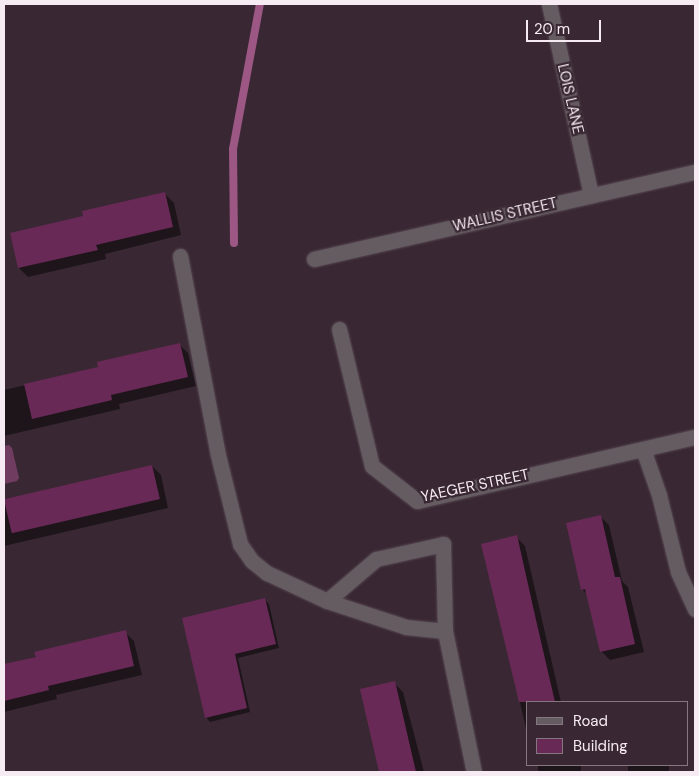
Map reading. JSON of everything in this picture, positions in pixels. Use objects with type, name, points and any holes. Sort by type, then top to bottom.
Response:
[{"type":"street","name":"LOIS LANE","points":[[548,4],[591,195]]},
{"type":"street","name":"WALLIS STREET","points":[[314,259],[695,172]]},
{"type":"street","points":[[180,256],[218,454],[240,544],[252,561],[267,574],[327,601],[406,627],[445,631]]},
{"type":"street","name":"YAEGER STREET","points":[[339,329],[372,466],[417,501],[695,437]]},
{"type":"street","points":[[643,449],[659,495],[678,572],[695,609]]},
{"type":"street","points":[[327,601],[376,559],[443,544],[445,631],[474,772]]},
{"type":"shaded area","points":[[9,445],[12,448],[19,478],[17,481],[4,484],[4,446]]},
{"type":"building","points":[[165,192],[173,227],[96,245],[98,250],[18,268],[10,233],[83,216],[82,211]]},
{"type":"building","points":[[180,343],[188,377],[111,395],[112,400],[32,419],[24,384],[98,367],[97,362]]},
{"type":"building","points":[[152,465],[160,499],[12,533],[4,499]]},
{"type":"building","points":[[601,515],[615,577],[620,577],[635,644],[600,652],[585,589],[581,590],[566,523]]},
{"type":"building","points":[[517,535],[555,701],[519,702],[481,544]]},
{"type":"building","points":[[265,598],[276,644],[235,654],[247,708],[205,718],[182,618]]},
{"type":"building","points":[[126,630],[134,666],[48,686],[49,690],[4,701],[4,664],[36,657],[34,652]]},
{"type":"building","points":[[395,681],[416,772],[379,772],[360,689]]},
{"type":"waterway","points":[[234,243],[233,149],[260,4]]}]
